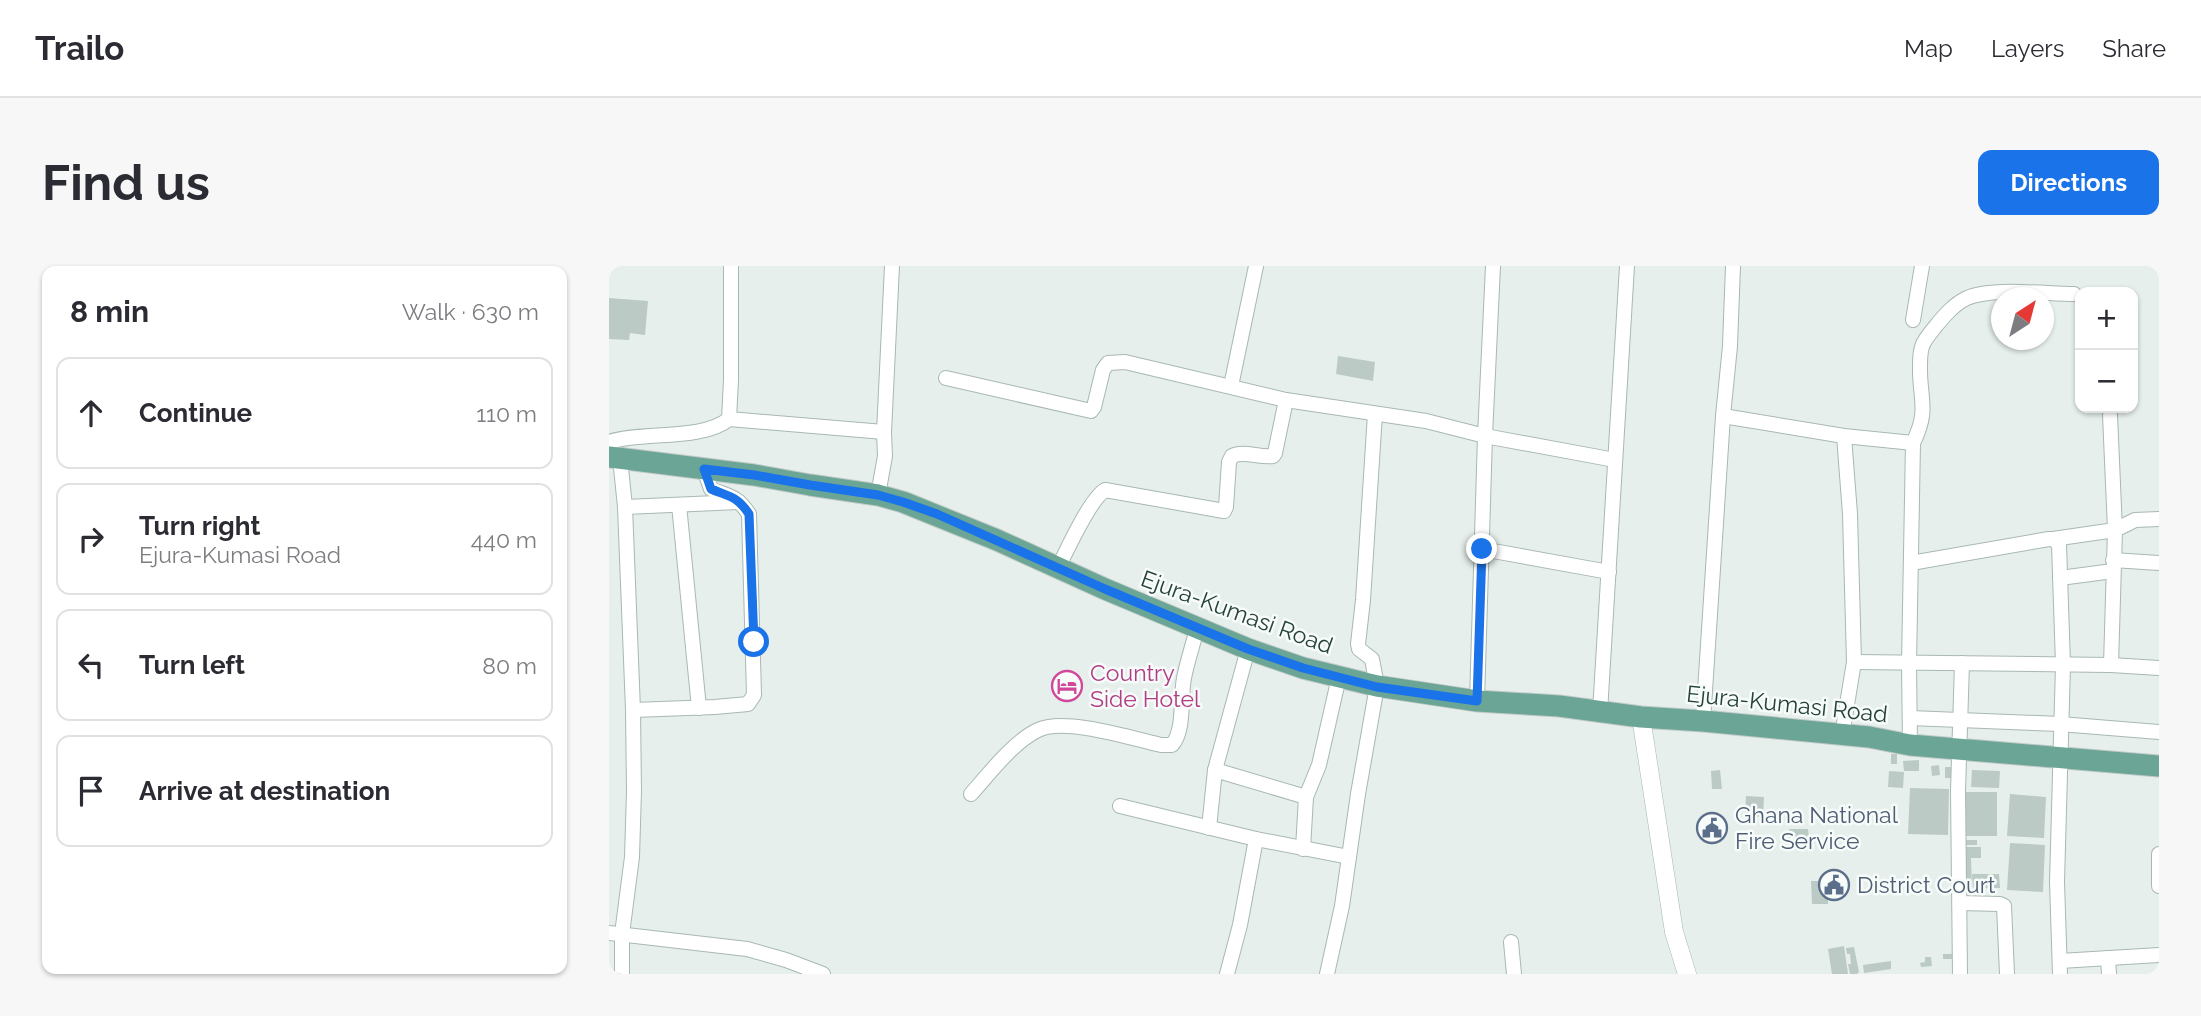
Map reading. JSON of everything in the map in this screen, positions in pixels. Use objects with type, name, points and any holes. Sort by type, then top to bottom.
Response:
[{"type":"main road","name":"Ejura-Kumasi Road","points":[[613,452],[704,469],[878,495],[937,514],[1248,649],[1303,668],[1377,687],[1477,701],[1559,706],[1641,717],[1703,721],[1910,744],[2159,766]]},
{"type":"street","points":[[729,419],[731,266]]},
{"type":"street","points":[[878,495],[885,456],[892,266]]},
{"type":"street","points":[[1231,386],[1256,266]]},
{"type":"street","points":[[1477,701],[1493,266]]},
{"type":"street","points":[[1600,712],[1627,266]]},
{"type":"street","points":[[1703,721],[1730,346],[1733,266]]},
{"type":"street","points":[[1913,320],[1922,266]]},
{"type":"street","points":[[1910,744],[1913,443],[1921,426],[1924,410],[1920,366],[1922,343],[1947,312],[1967,298],[1992,293],[2074,294]]},
{"type":"street","points":[[947,378],[1091,411],[1103,370],[1108,363],[1125,362],[1286,400],[1426,421],[1485,436],[1615,460]]},
{"type":"street","points":[[1058,568],[1083,520],[1105,489],[1224,511],[1229,462],[1232,456],[1238,453],[1273,456],[1286,400]]},
{"type":"street","points":[[1328,974],[1342,906],[1377,687],[1372,659],[1359,649],[1358,644],[1375,414]]},
{"type":"street","points":[[2110,415],[2115,530],[2111,665]]},
{"type":"street","points":[[1723,416],[1844,436],[1913,443]]},
{"type":"street","points":[[622,974],[615,934],[632,857],[633,710],[625,507],[613,452],[721,425],[729,419],[884,432]]},
{"type":"street","points":[[1842,735],[1854,662],[1850,514],[1844,436]]},
{"type":"street","points":[[633,710],[748,704],[754,695],[749,514],[741,502],[731,495],[711,489],[704,469]]},
{"type":"street","points":[[625,507],[741,502]]},
{"type":"street","points":[[679,505],[699,708]]},
{"type":"street","points":[[1911,563],[2115,530],[2135,520],[2159,519]]},
{"type":"street","points":[[2053,539],[2059,544],[2063,665],[2057,882],[2060,967],[2108,958],[2159,955]]},
{"type":"street","points":[[1482,549],[1609,572]]},
{"type":"street","points":[[2060,578],[2113,566],[2159,563]]},
{"type":"street","points":[[971,794],[1004,758],[1039,729],[1068,725],[1172,745],[1180,728],[1184,679],[1197,628]]},
{"type":"street","points":[[1209,828],[1215,770],[1248,649]]},
{"type":"street","points":[[1854,662],[2159,668]]},
{"type":"street","points":[[1960,974],[1958,792],[1962,663]]},
{"type":"street","points":[[1303,849],[1306,797],[1319,765],[1339,677]]},
{"type":"street","points":[[1641,717],[1674,932],[1688,974]]},
{"type":"street","points":[[1910,718],[2060,724],[2159,732]]},
{"type":"street","points":[[1215,770],[1306,797]]},
{"type":"street","points":[[1120,806],[1256,839],[1349,857]]},
{"type":"street","points":[[1227,974],[1240,925],[1256,839]]},
{"type":"street","points":[[2159,854],[2159,886]]},
{"type":"street","points":[[1961,903],[2004,906],[2007,974]]},
{"type":"street","points":[[615,934],[747,949],[823,974]]},
{"type":"street","points":[[1511,942],[1514,974]]},
{"type":"street","points":[[2108,958],[2109,974]]},
{"type":"building","points":[[609,298],[648,301],[645,335],[630,333],[629,340],[609,339]]},
{"type":"building","points":[[1338,356],[1375,362],[1373,381],[1336,374]]},
{"type":"building","points":[[1891,754],[1897,754],[1897,764],[1891,764]]},
{"type":"building","points":[[1919,760],[1919,771],[1904,771],[1903,761]]},
{"type":"building","points":[[1939,765],[1940,775],[1932,776],[1931,766]]},
{"type":"building","points":[[1945,767],[1952,767],[1951,778],[1945,778]]},
{"type":"building","points":[[1720,770],[1722,789],[1712,789],[1711,771]]},
{"type":"building","points":[[1972,770],[2000,771],[1999,788],[1971,787]]},
{"type":"building","points":[[1889,771],[1904,772],[1903,788],[1888,787]]},
{"type":"building","points":[[1910,788],[1949,789],[1948,835],[1908,834]]},
{"type":"building","points":[[1960,792],[1997,792],[1997,836],[1961,836]]},
{"type":"building","points":[[2010,794],[2046,797],[2044,838],[2007,836]]},
{"type":"building","points":[[1746,796],[1764,797],[1763,817],[1745,816]]},
{"type":"building","points":[[1789,829],[1808,829],[1809,838],[1789,838]]},
{"type":"building","points":[[1961,840],[1977,840],[1977,845],[1961,845]]},
{"type":"building","points":[[2010,843],[2045,845],[2043,892],[2007,890]]},
{"type":"building","points":[[1961,847],[1981,847],[1981,858],[1971,858],[1972,887],[1962,888]]},
{"type":"building","points":[[1972,874],[1999,874],[2000,888],[1973,888]]},
{"type":"building","points":[[1811,881],[1828,881],[1828,904],[1812,904]]},
{"type":"building","points":[[1844,946],[1848,974],[1832,974],[1828,949]]},
{"type":"building","points":[[1854,947],[1859,972],[1850,974],[1850,954],[1847,954],[1846,948]]},
{"type":"building","points":[[1943,954],[1953,954],[1953,959],[1943,959]]},
{"type":"building","points":[[1925,957],[1931,957],[1932,966],[1921,967],[1920,963],[1925,962]]},
{"type":"building","points":[[1891,961],[1891,969],[1864,973],[1863,965]]},
{"type":"place","name":"Country Side Hotel","points":[[1067,686]]},
{"type":"place","name":"Ghana National Fire Service","points":[[1712,828]]},
{"type":"place","name":"District Court","points":[[1834,885]]},
{"type":"route","points":[[754,642],[749,514],[741,502],[731,495],[711,489],[704,469],[878,495],[903,502],[937,514],[1248,649],[1303,668],[1377,687],[1477,701],[1482,549]]}]
